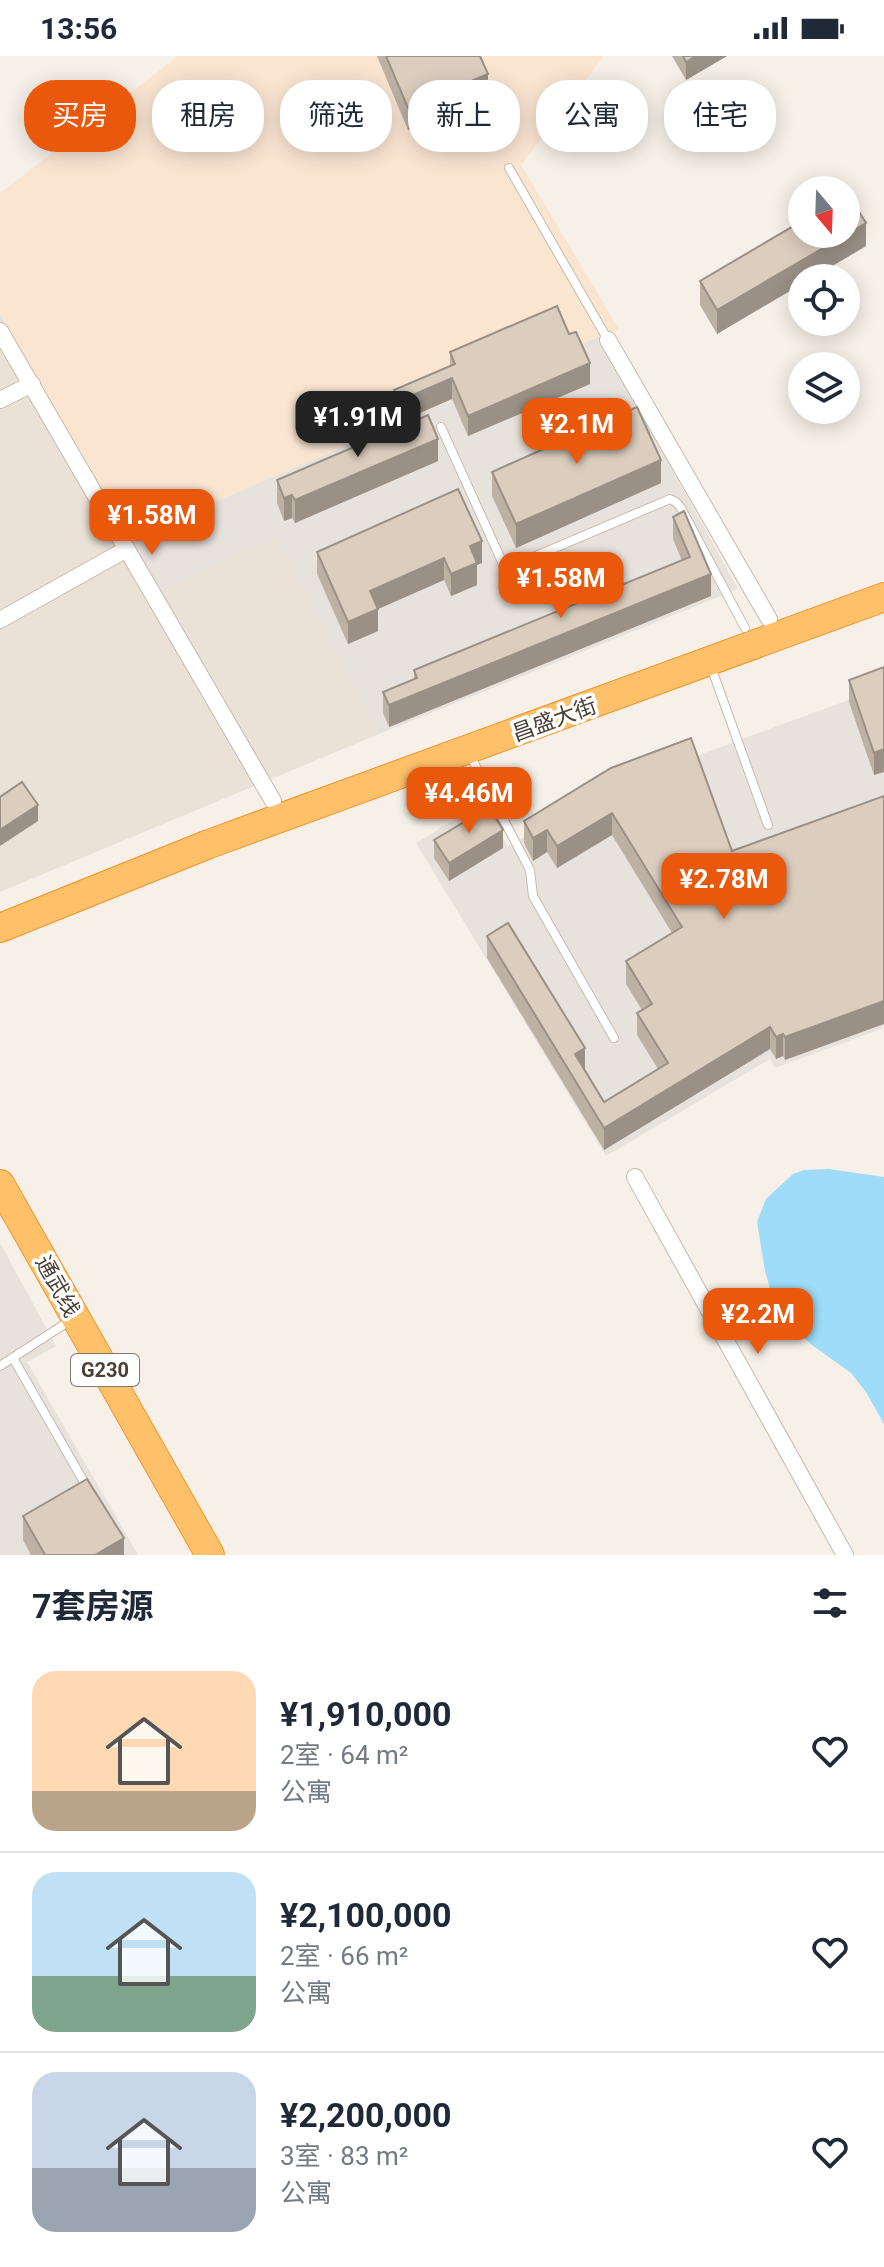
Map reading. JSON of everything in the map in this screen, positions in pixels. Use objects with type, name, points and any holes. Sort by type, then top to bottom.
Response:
[{"type":"highway","name":"昌盛大街","points":[[0,908],[100,866],[273,801],[884,577]]},
{"type":"highway","name":"昌盛大街","points":[[0,928],[209,844],[884,597]]},
{"type":"highway","name":"通武线","points":[[0,1184],[210,1555]]},
{"type":"street","points":[[0,331],[273,801]]},
{"type":"street","points":[[608,340],[757,624]]},
{"type":"street","points":[[0,400],[32,384]]},
{"type":"street","points":[[0,620],[125,550]]},
{"type":"street","points":[[635,1177],[845,1555]]},
{"type":"lane","points":[[509,168],[608,340]]},
{"type":"lane","points":[[441,427],[503,564],[517,564],[670,499],[681,508],[757,624]]},
{"type":"lane","points":[[709,662],[768,825]]},
{"type":"lane","points":[[467,750],[530,870],[533,896],[614,1038]]},
{"type":"lane","points":[[0,1366],[75,1318]]},
{"type":"lane","points":[[13,1358],[96,1502]]},
{"type":"shaded area","points":[[178,56],[604,56],[586,80],[536,80],[536,145],[521,165],[619,329],[126,540],[0,314],[0,193],[53,152],[136,152],[136,88]]},
{"type":"shaded area","points":[[0,314],[155,591],[278,537],[379,734],[0,892]]},
{"type":"shaded area","points":[[599,337],[738,589],[379,734],[278,538],[155,591],[126,540]]},
{"type":"shaded area","points":[[884,687],[884,1028],[775,1068],[770,1059],[606,1156],[416,843],[482,803],[508,846],[609,788]]},
{"type":"shaded area","points":[[0,1243],[56,1346],[27,1362],[138,1555],[0,1555]]},
{"type":"water","points":[[829,1169],[884,1177],[884,1424],[851,1373],[785,1321],[775,1306],[765,1271],[757,1222],[766,1199],[793,1174],[804,1170]]},
{"type":"building","points":[[386,56],[480,56],[488,74],[474,80],[408,80],[408,108]]},
{"type":"building","points":[[788,229],[788,248],[823,248],[796,264],[788,264],[788,269],[717,310],[700,281]]},
{"type":"building","points":[[557,306],[569,334],[576,332],[590,363],[468,416],[452,378],[399,401],[394,390],[455,364],[450,352]]},
{"type":"building","points":[[637,407],[661,460],[516,524],[492,472]]},
{"type":"building","points":[[428,415],[438,439],[295,500],[292,495],[284,498],[277,480]]},
{"type":"building","points":[[458,489],[482,541],[470,546],[477,563],[451,574],[444,558],[370,591],[378,609],[348,622],[317,552]]},
{"type":"building","points":[[684,511],[711,574],[389,705],[383,692],[417,678],[414,670],[690,557],[673,517]]},
{"type":"building","points":[[884,667],[884,749],[874,753],[849,680]]},
{"type":"building","points":[[691,738],[732,851],[884,796],[884,1001],[785,1037],[783,1034],[776,1037],[770,1027],[604,1128],[487,936],[508,923],[585,1048],[575,1054],[604,1102],[668,1063],[637,1013],[652,1004],[626,961],[682,927],[612,813],[557,846],[547,830],[533,838],[524,821],[611,768]]},
{"type":"building","points":[[22,782],[38,805],[0,830],[0,797]]},
{"type":"building","points":[[489,807],[503,830],[449,863],[434,840]]},
{"type":"building","points":[[87,1479],[124,1538],[95,1555],[45,1555],[23,1516]]}]
